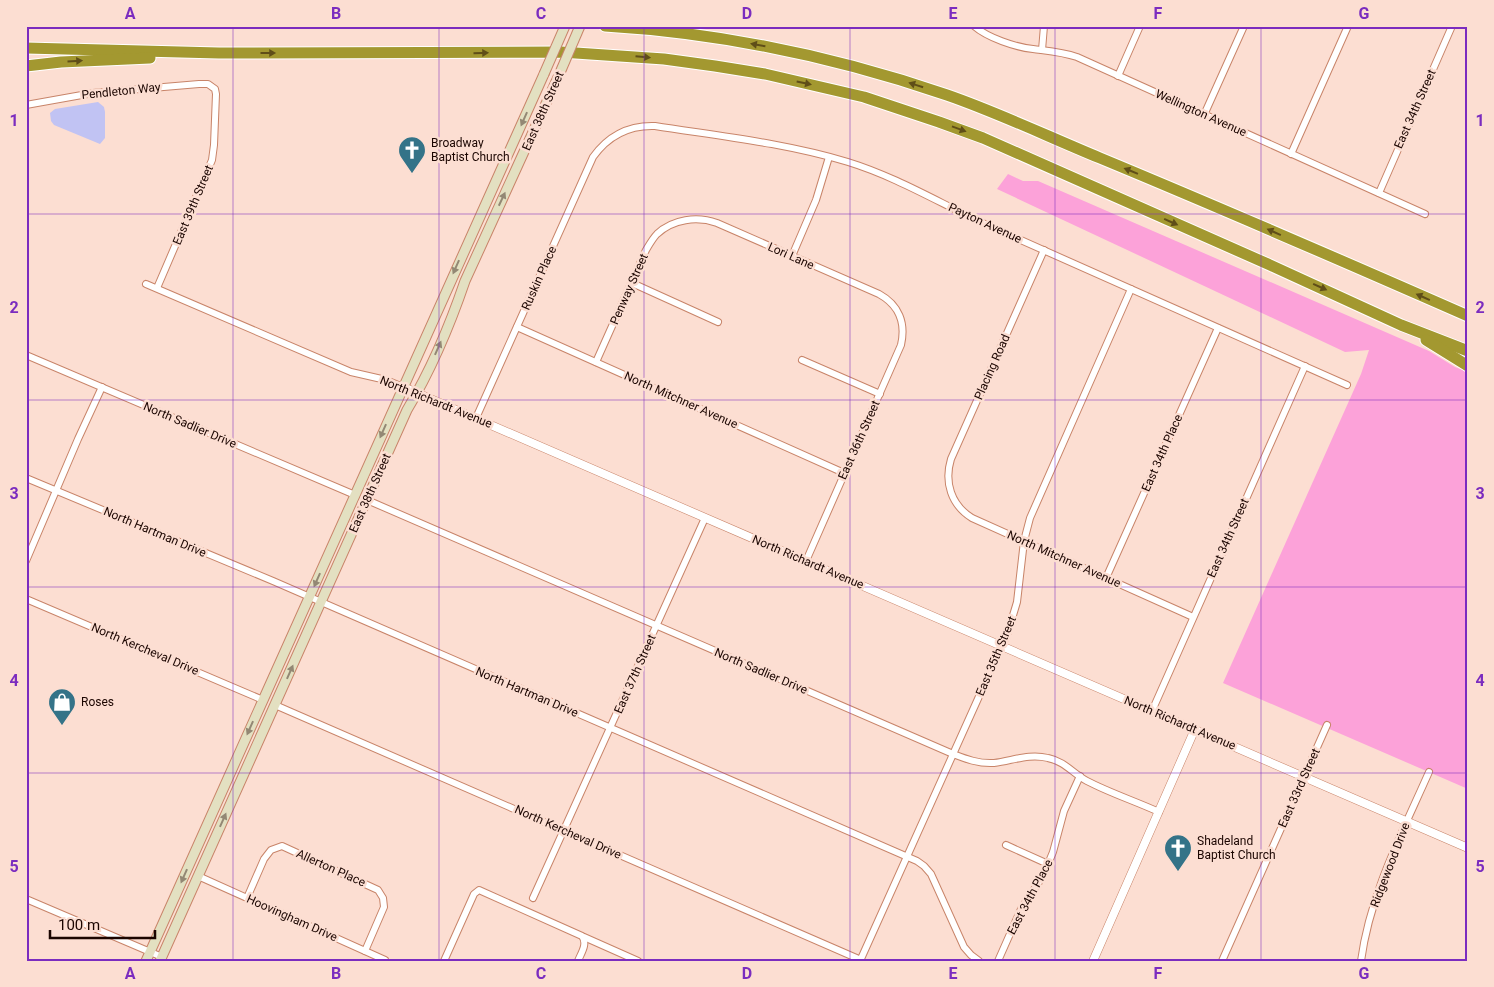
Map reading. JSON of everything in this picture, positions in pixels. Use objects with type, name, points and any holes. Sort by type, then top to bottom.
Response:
[{"type":"highway","points":[[605,26],[700,35],[774,48],[867,70],[947,95],[1176,189],[1468,316]]},
{"type":"highway","points":[[26,48],[219,53],[520,52],[588,54],[664,59],[765,74],[890,105],[982,138],[1401,324],[1468,351]]},
{"type":"highway","points":[[26,66],[61,62],[219,53]]},
{"type":"highway","points":[[1401,324],[1468,366]]},
{"type":"main road","name":"East 38th Street","points":[[148,956],[565,26]]},
{"type":"main road","name":"East 38th Street","points":[[161,959],[407,410],[456,306],[465,281],[580,26]]},
{"type":"street","name":"Wellington Avenue","points":[[974,26],[985,34],[1013,45],[1071,55],[1425,214]]},
{"type":"street","points":[[1042,50],[1044,26]]},
{"type":"street","points":[[1118,76],[1140,26]]},
{"type":"street","points":[[1204,115],[1244,26]]},
{"type":"street","points":[[1291,154],[1348,26]]},
{"type":"street","name":"East 34th Street","points":[[1378,193],[1452,26]]},
{"type":"street","name":"Pendleton Way","points":[[26,105],[93,93],[189,84],[204,83],[211,85],[215,89]]},
{"type":"street","name":"East 39th Street","points":[[158,288],[212,160],[215,89]]},
{"type":"street","name":"Payton Avenue","points":[[607,140],[628,129],[641,126],[655,126],[750,140],[829,157],[865,168],[900,182],[968,216],[1347,386]]},
{"type":"street","name":"Ruskin Place","points":[[476,418],[593,157],[607,140]]},
{"type":"street","points":[[792,256],[816,200],[829,157]]},
{"type":"street","name":"Lori Lane","points":[[672,224],[693,219],[710,221],[881,296],[893,305],[900,316]]},
{"type":"street","name":"Penway Street","points":[[596,362],[646,250],[661,230],[672,224]]},
{"type":"street","name":"Placing Road","points":[[949,485],[948,471],[951,459],[1044,250]]},
{"type":"street","points":[[632,283],[718,322]]},
{"type":"street","name":"North Richardt Avenue","points":[[146,284],[352,372],[386,380],[417,392],[1468,848]]},
{"type":"street","name":"East 35th Street","points":[[861,960],[1008,632],[1020,589],[1024,541],[1034,505],[1130,289]]},
{"type":"street","name":"East 36th Street","points":[[806,561],[902,345],[903,332],[900,316]]},
{"type":"street","name":"North Mitchner Avenue","points":[[517,327],[844,473]]},
{"type":"street","name":"East 34th Place","points":[[1106,578],[1218,328]]},
{"type":"street","name":"North Sadlier Drive","points":[[26,355],[355,495]]},
{"type":"street","points":[[802,360],[880,394]]},
{"type":"street","name":"East 34th Street","points":[[1152,710],[1305,366]]},
{"type":"street","points":[[26,561],[102,387]]},
{"type":"street","name":"North Hartman Drive","points":[[26,478],[321,602],[908,856],[922,864],[931,874],[964,947],[979,961]]},
{"type":"street","name":"North Mitchner Avenue","points":[[949,485],[955,502],[967,514],[1193,617]]},
{"type":"street","name":"North Sadlier Drive","points":[[367,500],[953,754],[973,761],[989,763],[1026,756],[1047,758],[1062,763],[1086,780],[1159,812]]},
{"type":"street","name":"East 37th Street","points":[[533,898],[705,518]]},
{"type":"street","name":"North Kercheval Drive","points":[[26,598],[263,700]]},
{"type":"street","name":"North Kercheval Drive","points":[[275,705],[861,960]]},
{"type":"street","name":"East 33rd Street","points":[[1222,961],[1327,725]]},
{"type":"street","points":[[1092,961],[1195,729]]},
{"type":"street","name":"Ridgewood Drive","points":[[1361,961],[1368,926],[1380,888],[1429,772]]},
{"type":"street","name":"East 34th Place","points":[[998,961],[1021,909],[1040,882],[1048,864],[1064,811],[1080,776]]},
{"type":"street","points":[[1006,845],[1048,864]]},
{"type":"street","name":"Allerton Place","points":[[247,898],[264,859],[271,850],[282,846],[378,890],[383,898],[384,907],[364,951]]},
{"type":"street","name":"Hoovingham Drive","points":[[198,876],[385,960]]},
{"type":"street","points":[[444,961],[474,894],[479,890],[638,961]]},
{"type":"street","points":[[26,899],[148,956],[161,959]]},
{"type":"street","points":[[578,961],[585,944],[584,937]]},
{"type":"shaded area","points":[[1008,174],[1023,181],[1038,181],[1429,351],[1455,367],[1468,372],[1468,789],[1223,683],[1361,374],[1369,350],[1345,352],[997,189]]},
{"type":"water","points":[[98,102],[104,107],[105,112],[105,138],[100,144],[54,125],[51,121],[50,113],[55,109]]},
{"type":"place","name":"Broadway Baptist Church","points":[[412,174]]},
{"type":"place","name":"Roses","points":[[62,726]]},
{"type":"place","name":"Shadeland Baptist Church","points":[[1178,872]]}]
